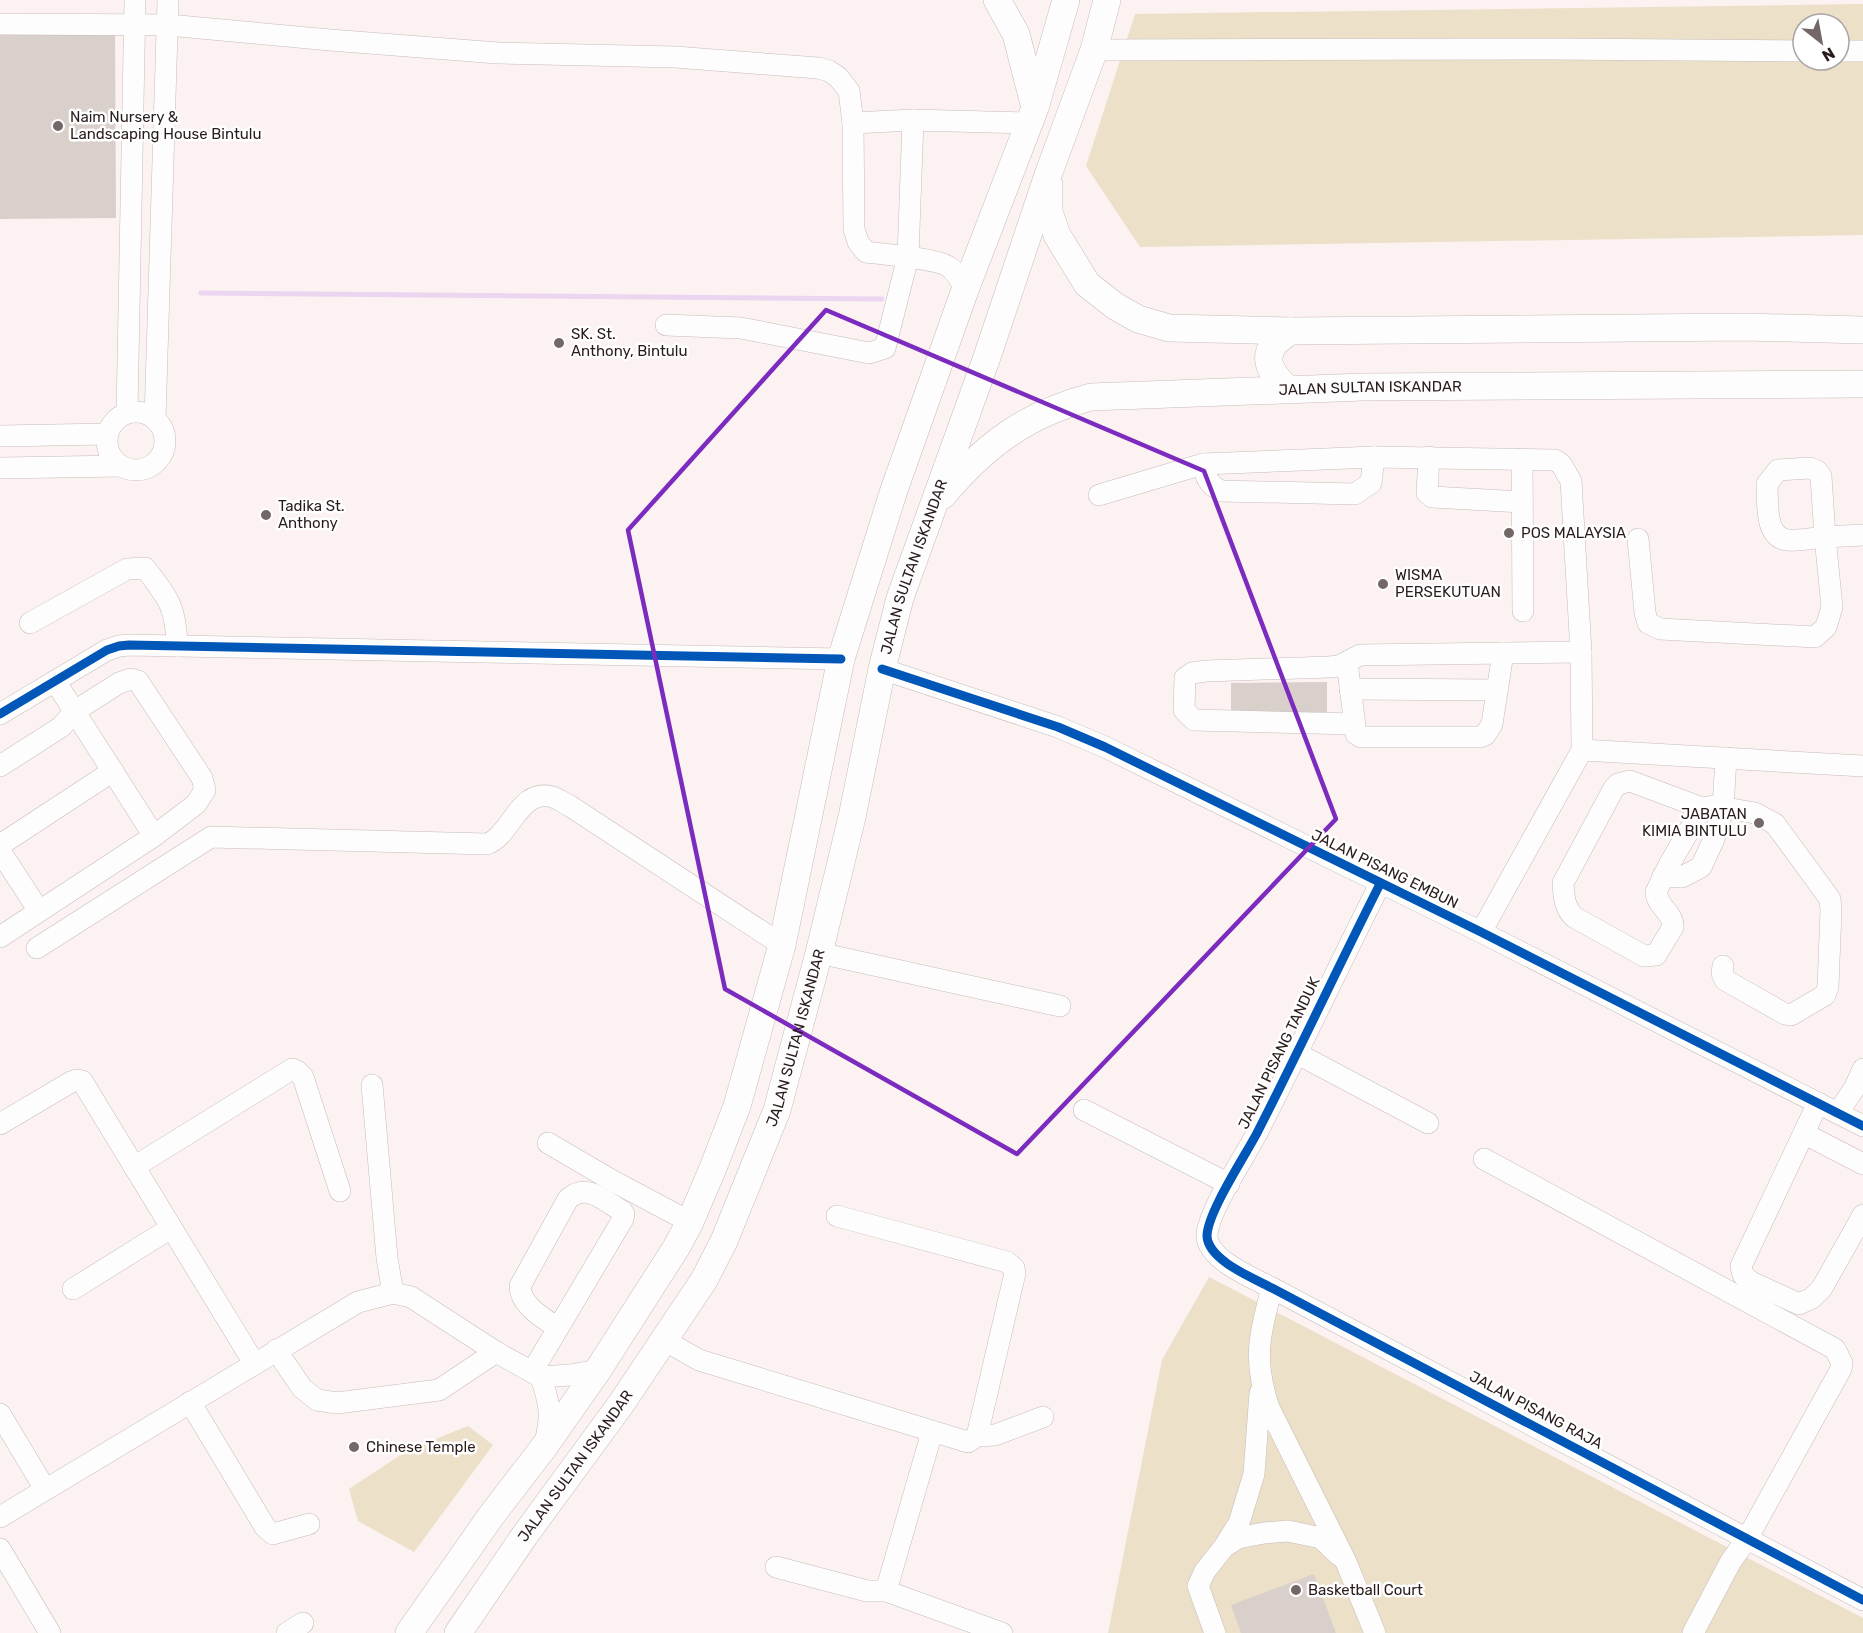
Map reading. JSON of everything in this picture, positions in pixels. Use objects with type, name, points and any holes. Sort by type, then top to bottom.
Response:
[{"type":"main road","points":[[997,0],[1003,7],[1016,34],[1032,116]]},
{"type":"main road","points":[[409,1633],[598,1370],[676,1248],[690,1222],[737,1106],[782,945],[841,658],[894,490],[965,290],[1032,116],[1066,0]]},
{"type":"main road","points":[[932,507],[1094,50],[1107,0]]},
{"type":"main road","points":[[1048,175],[1049,212],[1057,235],[1087,284],[1115,306],[1138,319],[1169,328],[1290,331],[1733,327],[1863,330]]},
{"type":"main road","points":[[1288,389],[1275,377],[1269,364],[1274,344],[1290,331]]},
{"type":"main road","name":"JALAN SULTAN ISKANDAR","points":[[458,1633],[621,1404],[704,1280],[724,1241],[777,1110],[852,817],[882,669],[900,598],[932,507],[985,450],[1020,426],[1061,405],[1091,397],[1363,387],[1863,384]]},
{"type":"street","points":[[127,413],[135,0]]},
{"type":"street","points":[[155,419],[168,0]]},
{"type":"street","points":[[0,24],[168,25],[498,53],[675,57],[818,68],[829,71],[849,91],[853,123],[854,229],[858,242],[866,252],[947,265],[957,274],[965,290]]},
{"type":"street","points":[[1094,50],[1791,51]]},
{"type":"street","points":[[853,123],[1032,116]]},
{"type":"street","points":[[666,325],[741,328],[869,353],[885,348],[908,257],[913,120]]},
{"type":"street","points":[[0,468],[121,466],[139,470],[148,467],[161,455],[165,436],[155,419],[147,414],[127,413],[111,425],[106,443],[114,460],[121,466]]},
{"type":"street","points":[[0,436],[107,434]]},
{"type":"street","points":[[1203,464],[1205,476],[1212,486],[1221,491],[1355,494],[1371,483],[1374,457]]},
{"type":"street","points":[[1099,495],[1203,464],[1374,457],[1555,460],[1561,464],[1571,481],[1581,652],[1582,750],[1481,932]]},
{"type":"street","points":[[1429,457],[1427,493],[1432,497],[1522,502]]},
{"type":"street","points":[[1522,459],[1523,611]]},
{"type":"street","points":[[1638,539],[1648,623],[1660,629],[1815,637],[1826,627],[1832,607],[1825,537],[1863,535]]},
{"type":"street","points":[[30,623],[127,569],[141,567],[145,568],[165,594],[174,612],[177,646]]},
{"type":"street","points":[[0,714],[107,650],[119,646],[841,658]]},
{"type":"street","points":[[1354,724],[1194,720],[1184,710],[1185,678],[1192,673],[1206,670],[1329,668],[1339,666],[1360,655],[1581,652]]},
{"type":"street","points":[[1347,662],[1354,724],[1356,734],[1361,737],[1480,737],[1485,735],[1492,724],[1503,653]]},
{"type":"street","name":"JALAN PISANG EMBUN","points":[[882,669],[1058,727],[1086,739],[1481,932],[1863,1126]]},
{"type":"street","points":[[0,766],[61,727],[75,711],[119,683],[131,679],[138,681],[202,778],[205,790],[193,807],[154,836],[0,937]]},
{"type":"street","points":[[55,681],[154,836]]},
{"type":"street","points":[[1350,689],[1497,690]]},
{"type":"street","points":[[1582,750],[1863,766]]},
{"type":"street","points":[[1663,876],[1682,877],[1701,867],[1714,839],[1713,808],[1726,758]]},
{"type":"street","points":[[0,845],[113,771]]},
{"type":"street","points":[[1713,808],[1663,876],[1656,892],[1656,898],[1672,919],[1673,927],[1656,955],[1644,956],[1574,917],[1566,905],[1563,883],[1618,784],[1630,781],[1713,808],[1755,813],[1775,824],[1830,899],[1832,910],[1828,987],[1825,994],[1791,1015],[1785,1014],[1725,980],[1722,973],[1723,966]]},
{"type":"street","points":[[37,948],[211,837],[487,844],[500,836],[526,803],[537,796],[552,796],[570,806],[782,945]]},
{"type":"street","points":[[193,807],[211,837]]},
{"type":"street","points":[[0,851],[39,911]]},
{"type":"street","name":"JALAN PISANG TANDUK","points":[[1207,1236],[1213,1214],[1256,1134],[1380,884]]},
{"type":"street","points":[[819,953],[1060,1006]]},
{"type":"street","points":[[1296,1053],[1428,1123]]},
{"type":"street","points":[[134,1167],[292,1069],[303,1077],[340,1191]]},
{"type":"street","points":[[1838,1113],[1855,1087],[1863,1069]]},
{"type":"street","points":[[0,1124],[71,1082],[80,1080],[254,1363]]},
{"type":"street","points":[[372,1085],[387,1258],[393,1293]]},
{"type":"street","points":[[1818,1103],[1741,1266],[1743,1275],[1751,1282],[1798,1304],[1812,1298],[1822,1288],[1863,1215]]},
{"type":"street","points":[[1084,1110],[1229,1184]]},
{"type":"street","points":[[1805,1134],[1863,1164]]},
{"type":"street","points":[[548,1143],[690,1222]]},
{"type":"street","points":[[1484,1159],[1835,1349],[1842,1363],[1747,1539],[1731,1561],[1693,1633]]},
{"type":"street","points":[[558,1328],[525,1302],[520,1294],[520,1286],[568,1199],[580,1192],[590,1192],[624,1214]]},
{"type":"street","points":[[624,1214],[657,1205]]},
{"type":"street","points":[[544,1447],[550,1420],[549,1402],[537,1375],[558,1328],[624,1214]]},
{"type":"street","points":[[837,1216],[1007,1262],[1014,1268],[1016,1273],[977,1436]]},
{"type":"street","points":[[73,1289],[171,1228]]},
{"type":"street","name":"JALAN PISANG RAJA","points":[[1207,1236],[1211,1249],[1219,1258],[1272,1288],[1863,1600]]},
{"type":"street","points":[[1215,1633],[1198,1586],[1205,1571],[1239,1523],[1254,1474],[1260,1383],[1258,1356],[1261,1328],[1272,1288]]},
{"type":"street","points":[[0,1517],[358,1302],[393,1293],[411,1297],[496,1352],[537,1375],[570,1375],[598,1370]]},
{"type":"street","points":[[664,1340],[699,1360],[968,1442],[977,1436],[995,1435],[1043,1417]]},
{"type":"street","points":[[276,1350],[302,1388],[317,1400],[337,1403],[439,1390],[496,1352]]},
{"type":"street","points":[[1260,1383],[1269,1408],[1346,1562],[1375,1633]]},
{"type":"street","points":[[190,1402],[265,1527],[273,1534],[309,1524]]},
{"type":"street","points":[[0,1414],[45,1489]]},
{"type":"street","points":[[886,1591],[932,1432]]},
{"type":"street","points":[[1224,1547],[1238,1538],[1288,1531],[1321,1538],[1346,1562]]},
{"type":"street","points":[[0,1549],[50,1633]]},
{"type":"street","points":[[776,1567],[867,1591],[886,1591],[1002,1633]]},
{"type":"highlighted area","points":[[826,310],[1204,471],[1336,819],[1017,1154],[725,989],[628,530]]},
{"type":"shaded area","points":[[1863,4],[1863,235],[1140,247],[1086,166],[1135,14]]},
{"type":"shaded area","points":[[1209,1277],[1863,1618],[1863,1633],[1108,1633],[1162,1360]]},
{"type":"shaded area","points":[[468,1426],[493,1445],[414,1552],[358,1521],[349,1489],[408,1450]]},
{"type":"building","name":"Naim Nursery & Landscaping House Bintulu","points":[[115,32],[116,218],[0,219],[0,33]]},
{"type":"building","points":[[1327,682],[1327,712],[1231,712],[1231,683]]},
{"type":"building","name":"Basketball Court","points":[[1314,1574],[1336,1633],[1241,1633],[1231,1605]]},
{"type":"waterway","points":[[201,293],[882,299]]},
{"type":"cycle path","points":[[0,714],[107,650],[129,645],[841,659]]},
{"type":"cycle path","points":[[882,669],[1058,727],[1105,747],[1481,932],[1863,1126]]},
{"type":"cycle path","points":[[1380,884],[1257,1133],[1213,1213],[1207,1236],[1209,1245],[1223,1260],[1243,1273],[1863,1600]]},
{"type":"place","name":"Naim Nursery & Landscaping House Bintulu","points":[[58,126]]},
{"type":"place","name":"SK. St. Anthony, Bintulu","points":[[559,343]]},
{"type":"place","name":"Tadika St. Anthony","points":[[266,515]]},
{"type":"place","name":"POS MALAYSIA","points":[[1509,533]]},
{"type":"place","name":"WISMA PERSEKUTUAN","points":[[1383,584]]},
{"type":"place","name":"JABATAN KIMIA BINTULU","points":[[1759,823]]},
{"type":"place","name":"Chinese Temple","points":[[354,1447]]},
{"type":"place","name":"Basketball Court","points":[[1296,1590]]}]
